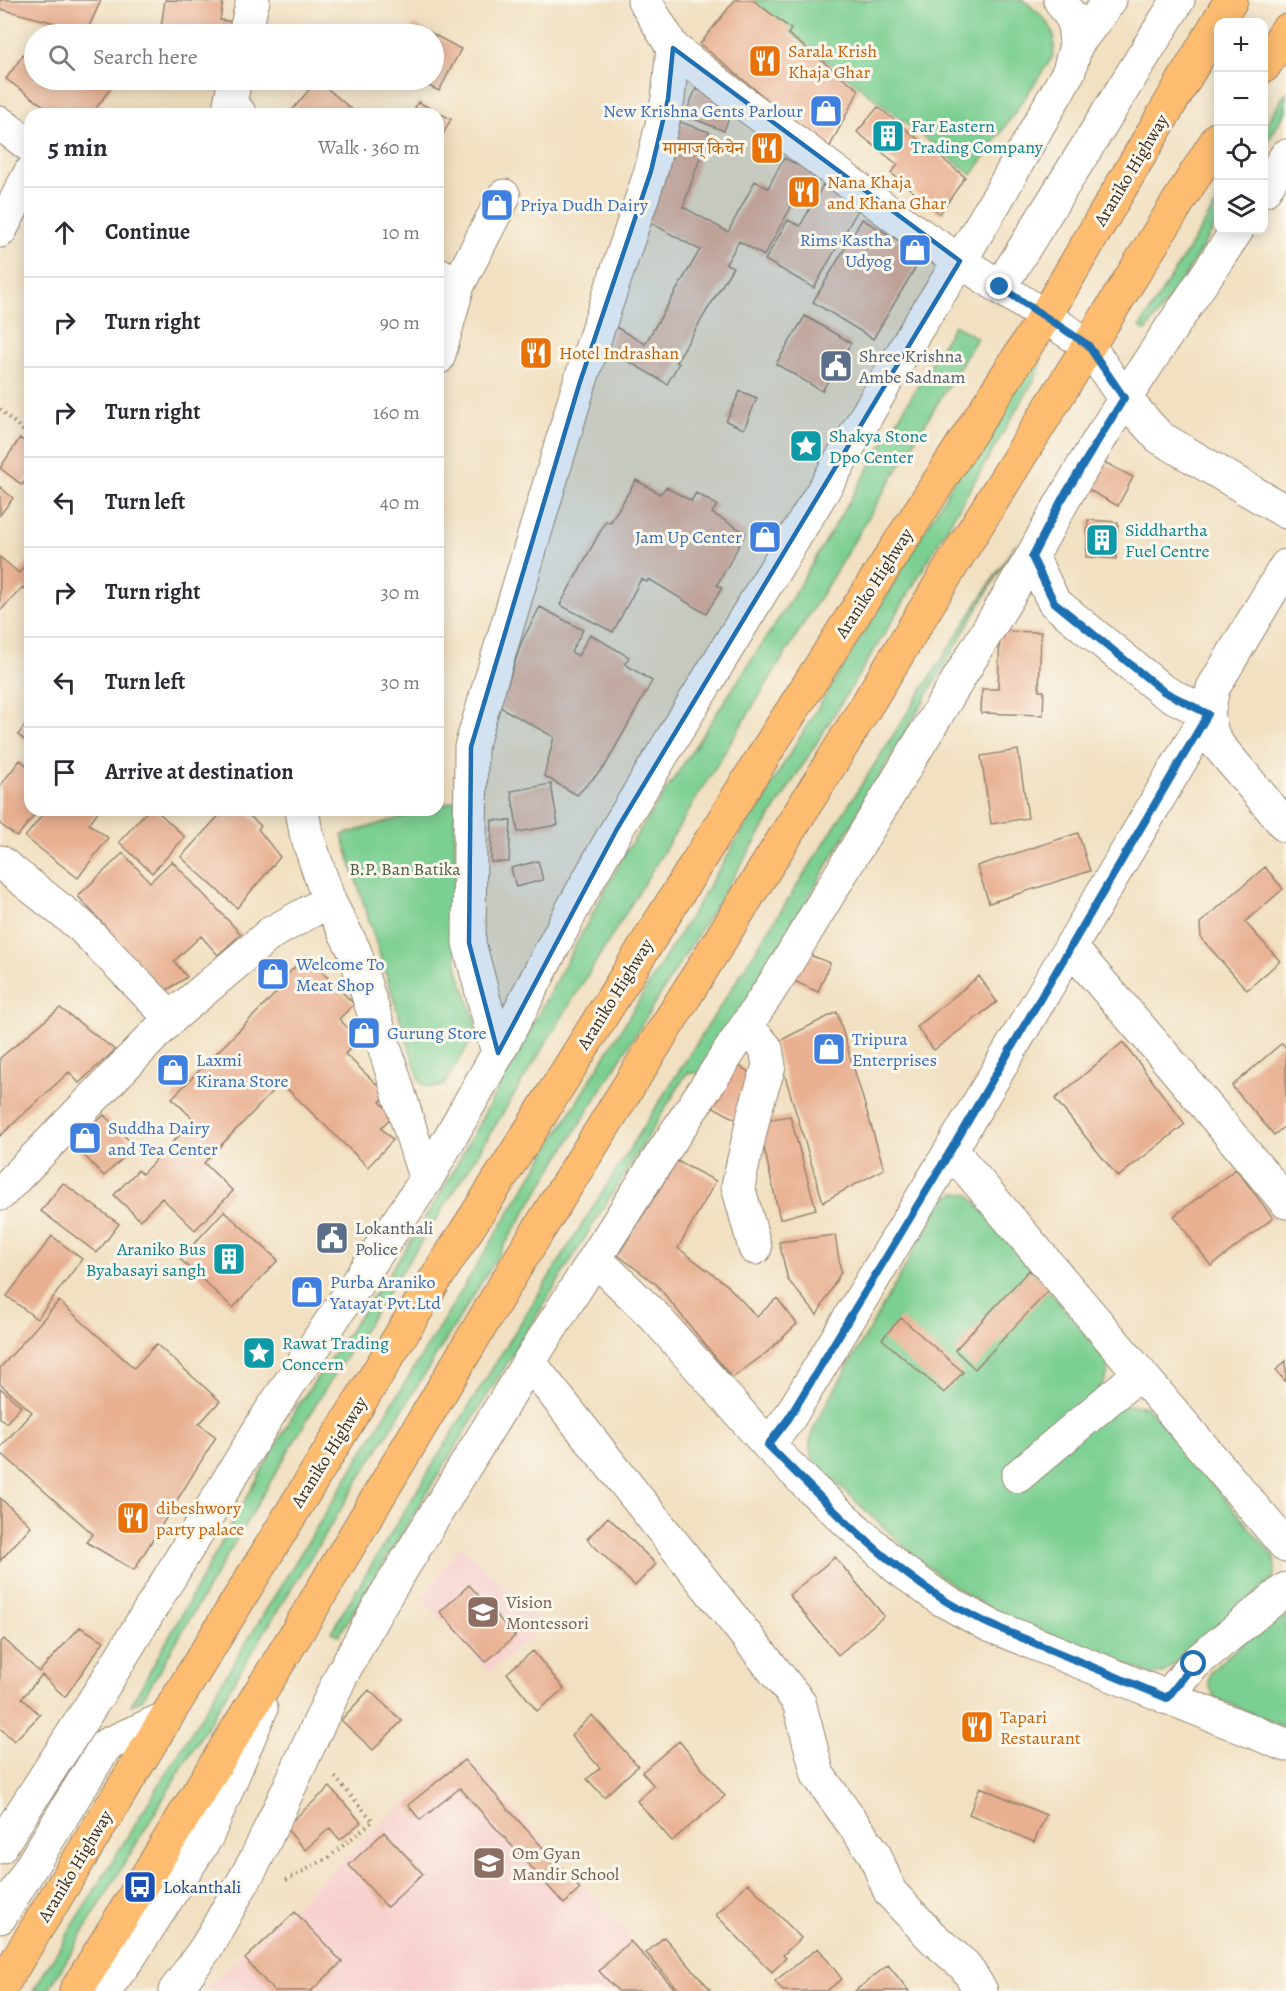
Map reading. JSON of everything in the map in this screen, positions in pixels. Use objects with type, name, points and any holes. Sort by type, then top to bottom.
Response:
[{"type":"highway","name":"Araniko Highway","points":[[0,1988],[426,1294],[779,730],[1045,316],[1231,0]]},
{"type":"highway","points":[[1268,58],[1286,31]]},
{"type":"highway","points":[[76,1991],[296,1634],[521,1258],[1214,144]]},
{"type":"street","points":[[248,24],[253,0]]},
{"type":"street","points":[[644,0],[673,48],[913,230],[1088,345],[1124,398],[1159,437],[1286,512]]},
{"type":"street","points":[[0,1847],[106,1682],[267,1417],[368,1270],[426,1180],[498,1053],[574,906],[617,829],[827,484],[914,333],[960,261],[1069,71],[1076,45],[1074,21],[1060,0]]},
{"type":"street","points":[[1076,45],[1110,0]]},
{"type":"street","points":[[1000,287],[1178,0]]},
{"type":"street","points":[[498,1053],[469,943],[471,747],[579,385],[651,171],[668,99],[673,48]]},
{"type":"street","points":[[233,90],[230,103],[235,108]]},
{"type":"street","points":[[0,123],[24,141]]},
{"type":"street","points":[[1268,183],[1286,156]]},
{"type":"street","points":[[0,231],[24,185]]},
{"type":"street","points":[[444,311],[448,280],[504,196]]},
{"type":"street","points":[[175,1991],[206,1948],[256,1859],[341,1676],[379,1606],[652,1168],[782,973],[1032,557],[1061,501],[1124,398],[1234,234]]},
{"type":"street","points":[[1032,557],[1054,602],[1163,691],[1208,714]]},
{"type":"street","points":[[768,1445],[789,1418],[1071,948],[1208,714],[1213,687],[1286,566]]},
{"type":"street","points":[[1208,714],[1212,734],[1218,745],[1286,826]]},
{"type":"street","points":[[303,816],[306,832],[329,901],[354,950],[426,1180]]},
{"type":"street","points":[[0,862],[81,926],[171,1018]]},
{"type":"street","points":[[0,1194],[171,1018],[271,933],[329,901]]},
{"type":"street","points":[[1071,948],[1286,1202]]},
{"type":"street","points":[[747,1027],[766,1048],[769,1066],[755,1110],[738,1186],[755,1248]]},
{"type":"street","points":[[951,1150],[1286,1546]]},
{"type":"street","points":[[606,1269],[655,1317],[768,1445],[810,1487],[898,1568],[941,1599],[989,1624],[1286,1745]]},
{"type":"street","points":[[529,1362],[800,1702],[818,1775],[874,1853],[890,1892],[932,1937],[965,1966],[981,1991]]},
{"type":"street","points":[[1018,1476],[1140,1373]]},
{"type":"street","points":[[1167,1698],[1194,1664],[1286,1589]]},
{"type":"street","points":[[104,1991],[130,1956],[207,1836],[259,1713],[296,1634]]},
{"type":"street","points":[[0,1917],[106,1745],[166,1718]]},
{"type":"path","points":[[0,409],[24,431]]},
{"type":"path","points":[[277,1885],[327,1858],[373,1821],[309,1747]]},
{"type":"highlighted area","points":[[673,48],[960,261],[617,829],[498,1053],[469,943],[471,747],[579,385],[651,171],[668,99]]},
{"type":"shaded area","name":"Vision Montessori","points":[[460,1545],[546,1625],[489,1672],[422,1598]]},
{"type":"shaded area","points":[[465,1755],[678,1991],[203,1991],[383,1822]]},
{"type":"green space","points":[[749,0],[1023,0],[1049,24],[1054,39],[1054,48],[1052,58],[972,175]]},
{"type":"green space","points":[[1286,92],[1286,111],[1268,141],[1268,121]]},
{"type":"green space","points":[[1214,207],[1214,228],[1183,279],[1146,331],[1140,327]]},
{"type":"green space","points":[[954,325],[977,338],[466,1173],[325,1389],[142,1700],[131,1705],[299,1404],[409,1244],[444,1188],[627,850],[787,606]]},
{"type":"green space","points":[[1032,349],[1041,357],[1040,368],[1033,382],[894,618],[226,1694],[48,1991],[33,1991],[879,608]]},
{"type":"green space","points":[[1016,543],[706,1073],[687,1073],[339,1635],[331,1632],[584,1222]]},
{"type":"green space","name":"B.P. Ban Batika","points":[[455,801],[455,942],[458,970],[476,1022],[474,1036],[444,1085],[432,1088],[420,1082],[342,835],[406,816],[444,816],[444,804]]},
{"type":"green space","points":[[955,1193],[969,1194],[1108,1361],[1107,1376],[1099,1389],[1125,1405],[1144,1406],[1154,1414],[1274,1557],[1273,1579],[1163,1673],[1152,1675],[999,1614],[961,1591],[921,1562],[817,1465],[811,1453],[810,1442],[818,1419],[939,1207]]},
{"type":"green space","points":[[1286,1605],[1286,1728],[1216,1698],[1209,1679],[1210,1672]]},
{"type":"building","points":[[0,0],[101,0],[90,24],[59,24],[0,9]]},
{"type":"building","points":[[165,0],[223,2],[220,20],[233,22],[233,24],[161,24]]},
{"type":"building","points":[[735,0],[753,0],[791,29],[788,34],[859,90],[828,150],[700,44]]},
{"type":"building","points":[[444,40],[461,49],[444,81]]},
{"type":"building","points":[[24,53],[24,90],[109,90],[96,108],[47,108],[6,79]]},
{"type":"building","points":[[696,89],[734,104],[724,131],[685,115]]},
{"type":"building","points":[[309,90],[329,90],[350,108],[294,108]]},
{"type":"building","points":[[418,102],[430,108],[415,108]]},
{"type":"building","points":[[878,107],[965,177],[940,214],[891,173],[898,165],[857,132]]},
{"type":"building","points":[[444,115],[451,119],[444,132]]},
{"type":"building","points":[[677,121],[709,132],[683,207],[728,232],[755,181],[768,188],[784,158],[815,174],[800,201],[796,198],[764,256],[739,241],[726,264],[733,267],[676,362],[679,363],[667,384],[609,350],[614,326],[645,344],[700,250],[647,221]]},
{"type":"building","points":[[823,185],[860,206],[814,288],[765,260],[788,220],[800,226]]},
{"type":"building","points":[[862,219],[923,255],[873,339],[813,302]]},
{"type":"building","points":[[805,316],[851,343],[822,391],[776,364]]},
{"type":"building","points":[[740,391],[757,398],[744,429],[726,421]]},
{"type":"building","points":[[20,438],[24,441],[24,482],[22,485],[0,468]]},
{"type":"building","points":[[1102,461],[1133,477],[1118,506],[1087,489]]},
{"type":"building","points":[[636,480],[660,494],[666,487],[691,501],[696,493],[717,505],[712,513],[746,533],[717,585],[722,588],[706,614],[649,579],[647,582],[641,579],[613,632],[560,605],[606,521],[610,523]]},
{"type":"building","points":[[0,487],[13,498],[0,515]]},
{"type":"building","name":"Siddhartha Fuel Centre","points":[[1088,520],[1118,522],[1116,559],[1086,557]]},
{"type":"building","points":[[0,557],[19,573],[24,567],[24,588],[0,611]]},
{"type":"building","points":[[540,607],[583,630],[571,652],[578,656],[590,634],[629,657],[625,664],[652,681],[605,766],[577,795],[544,776],[554,737],[500,707],[522,641]]},
{"type":"building","points":[[1000,631],[1041,632],[1039,691],[1044,691],[1043,715],[981,713],[982,689],[998,689]]},
{"type":"building","points":[[24,726],[24,740],[18,735]]},
{"type":"building","points":[[1018,750],[1028,818],[991,824],[981,756]]},
{"type":"building","points":[[20,760],[24,763],[24,816],[34,816],[17,837],[0,824],[0,786]]},
{"type":"building","points":[[551,784],[558,825],[518,832],[511,791]]},
{"type":"building","points":[[41,816],[95,816],[89,824],[108,838],[78,878],[25,837]]},
{"type":"building","points":[[143,816],[162,816],[185,837],[152,873],[119,842]]},
{"type":"building","points":[[219,816],[250,816],[261,826],[258,829],[280,857],[237,908],[181,857]]},
{"type":"building","points":[[492,820],[511,821],[509,862],[491,862]]},
{"type":"building","points":[[1078,833],[1090,871],[989,903],[977,866]]},
{"type":"building","points":[[123,853],[150,882],[172,861],[241,934],[218,955],[201,936],[174,961],[187,977],[164,992],[78,896]]},
{"type":"building","points":[[538,861],[543,880],[516,887],[511,868]]},
{"type":"building","points":[[1265,867],[1283,889],[1245,922],[1280,961],[1247,990],[1201,938],[1200,923]]},
{"type":"building","points":[[805,953],[830,963],[818,992],[794,981]]},
{"type":"building","points":[[306,956],[354,1004],[339,1019],[359,1039],[345,1054],[387,1094],[380,1102],[393,1115],[381,1128],[393,1140],[368,1167],[281,1083],[204,1163],[233,1191],[195,1230],[162,1198],[140,1220],[114,1195],[138,1170],[142,1174],[194,1120],[172,1098],[276,993],[272,990]]},
{"type":"building","points":[[979,976],[997,1002],[934,1050],[917,1027]]},
{"type":"building","points":[[60,1008],[115,1050],[79,1083],[69,1072],[0,1136],[0,1058]]},
{"type":"building","points":[[837,1012],[884,1169],[823,1202],[775,1043]]},
{"type":"building","points":[[1123,1042],[1185,1124],[1118,1177],[1055,1099]]},
{"type":"building","points":[[1282,1043],[1286,1048],[1286,1125],[1274,1135],[1232,1086]]},
{"type":"building","points":[[736,1064],[752,1074],[737,1120],[708,1104]]},
{"type":"building","points":[[104,1115],[135,1147],[104,1176],[73,1144]]},
{"type":"building","points":[[790,1116],[816,1209],[780,1219],[758,1121]]},
{"type":"building","points":[[677,1161],[716,1181],[678,1248],[727,1285],[757,1317],[777,1298],[797,1324],[766,1353],[732,1378],[657,1285],[618,1255]]},
{"type":"building","points":[[1236,1169],[1273,1218],[1211,1266],[1174,1216]]},
{"type":"building","points":[[63,1183],[119,1224],[97,1253],[41,1211]]},
{"type":"building","name":"Araniko Bus Byabasayi sangh","points":[[224,1211],[278,1260],[233,1308],[180,1259]]},
{"type":"building","points":[[835,1235],[841,1272],[817,1315],[788,1280],[779,1242]]},
{"type":"building","points":[[52,1236],[82,1259],[37,1319],[7,1296]]},
{"type":"building","points":[[1029,1270],[1050,1289],[975,1369],[955,1350]]},
{"type":"building","points":[[59,1301],[134,1368],[156,1344],[220,1401],[199,1424],[216,1437],[134,1570],[86,1542],[93,1534],[0,1452],[0,1448],[32,1412],[0,1384],[0,1368]]},
{"type":"building","points":[[901,1318],[963,1372],[944,1393],[882,1339]]},
{"type":"building","points":[[1286,1361],[1286,1382],[1276,1370]]},
{"type":"building","points":[[0,1388],[21,1406],[6,1423],[0,1418]]},
{"type":"building","points":[[0,1498],[31,1526],[0,1561]]},
{"type":"building","points":[[608,1517],[656,1564],[635,1586],[587,1539]]},
{"type":"building","points":[[835,1557],[884,1616],[838,1655],[789,1595]]},
{"type":"building","points":[[469,1585],[515,1636],[486,1662],[440,1612]]},
{"type":"building","points":[[80,1627],[104,1641],[65,1697],[42,1675],[22,1698],[40,1715],[14,1741],[0,1728],[0,1643],[4,1639],[39,1672]]},
{"type":"building","points":[[533,1651],[564,1689],[537,1711],[507,1673]]},
{"type":"building","points":[[369,1690],[402,1721],[373,1750],[341,1720]]},
{"type":"building","points":[[592,1715],[638,1766],[604,1797],[587,1779],[600,1768],[571,1735]]},
{"type":"building","points":[[679,1741],[725,1796],[672,1841],[637,1801],[654,1786],[642,1772]]},
{"type":"building","points":[[464,1760],[580,1889],[564,1904],[460,1788],[420,1820],[408,1805]]},
{"type":"building","points":[[330,1787],[361,1822],[340,1840],[330,1828],[305,1850],[285,1827]]},
{"type":"building","points":[[980,1787],[1046,1815],[1034,1842],[969,1814]]},
{"type":"building","points":[[384,1832],[423,1874],[387,1907],[349,1865]]},
{"type":"building","points":[[748,1883],[801,1938],[783,1955],[786,1958],[772,1972],[716,1915]]},
{"type":"building","points":[[295,1912],[342,1962],[311,1991],[274,1991],[245,1959]]},
{"type":"building","points":[[664,1937],[710,1989],[708,1991],[680,1991],[646,1953]]},
{"type":"building","points":[[630,1941],[677,1991],[618,1991],[599,1971]]},
{"type":"building","points":[[818,1948],[842,1979],[826,1991],[783,1991],[775,1981]]},
{"type":"building","points":[[888,1965],[909,1991],[855,1991]]},
{"type":"place","name":"Sarala Krish Khaja Ghar","points":[[765,61]]},
{"type":"place","name":"New Krishna Gents Parlour","points":[[826,111]]},
{"type":"place","name":"Far Eastern Trading Company","points":[[888,136]]},
{"type":"place","name":"मामाज् किचेन","points":[[767,148]]},
{"type":"place","name":"Nana Khaja and Khana Ghar","points":[[804,192]]},
{"type":"place","name":"Priya Dudh Dairy","points":[[497,205]]},
{"type":"place","name":"Rims Kastha Udyog","points":[[915,250]]},
{"type":"place","name":"Hotel Indrashan","points":[[536,353]]},
{"type":"place","name":"Shree Krishna Ambe Sadnam","points":[[836,366]]},
{"type":"place","name":"Shakya Stone Dpo Center","points":[[806,446]]},
{"type":"place","name":"Jam Up Center","points":[[765,537]]},
{"type":"place","name":"Siddhartha Fuel Centre","points":[[1102,540]]},
{"type":"place","name":"Welcome To Meat Shop","points":[[273,974]]},
{"type":"place","name":"Gurung Store","points":[[364,1033]]},
{"type":"place","name":"Tripura Enterprises","points":[[829,1049]]},
{"type":"place","name":"Laxmi Kirana Store","points":[[173,1070]]},
{"type":"place","name":"Suddha Dairy and Tea Center","points":[[85,1138]]},
{"type":"place","name":"Lokanthali Police","points":[[332,1238]]},
{"type":"place","name":"Araniko Bus Byabasayi sangh","points":[[229,1259]]},
{"type":"place","name":"Purba Araniko Yatayat Pvt.Ltd","points":[[307,1292]]},
{"type":"place","name":"Rawat Trading Concern","points":[[259,1353]]},
{"type":"place","name":"dibeshwory party palace","points":[[133,1518]]},
{"type":"place","name":"Vision Montessori","points":[[483,1612]]},
{"type":"place","name":"Tapari Restaurant","points":[[977,1727]]},
{"type":"place","name":"Om Gyan Mandir School","points":[[489,1863]]},
{"type":"place","name":"Lokanthali","points":[[140,1887]]},
{"type":"route","points":[[1000,287],[1088,345],[1124,398],[1061,501],[1032,557],[1054,602],[1163,691],[1208,714],[951,1150],[789,1418],[768,1445],[898,1568],[941,1599],[967,1613],[1167,1698],[1194,1664]]}]
